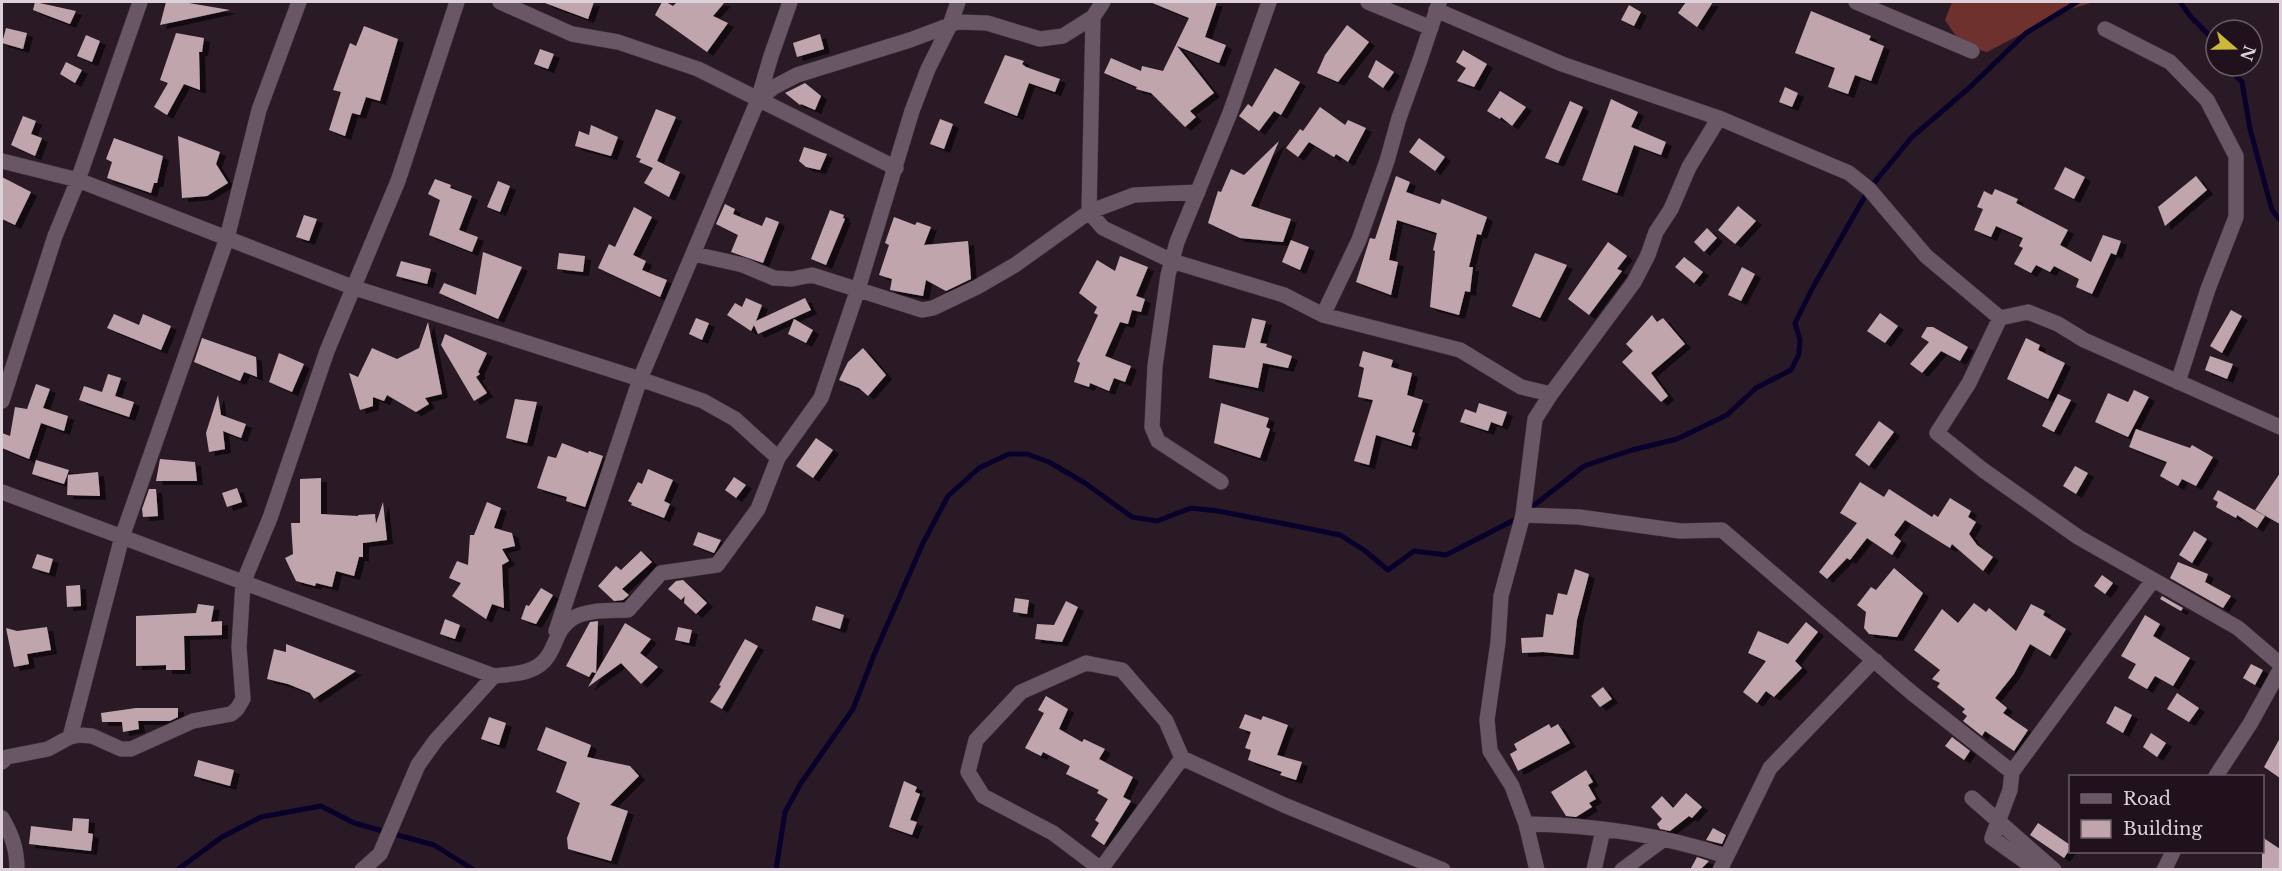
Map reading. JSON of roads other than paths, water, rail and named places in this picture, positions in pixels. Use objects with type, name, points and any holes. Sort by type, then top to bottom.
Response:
[{"type":"street","points":[[2,402],[55,236],[78,180],[140,2]]},
{"type":"street","points":[[70,737],[122,537],[228,238],[259,110],[299,2]]},
{"type":"street","points":[[2,762],[7,757],[48,749],[70,737],[92,736],[121,749],[131,749],[193,721],[231,714],[243,699],[239,647],[243,583],[270,518],[327,351],[398,181],[457,2]]},
{"type":"street","points":[[500,2],[572,34],[618,42],[698,69],[896,168]]},
{"type":"street","points":[[548,658],[640,379],[758,100],[790,2]]},
{"type":"street","points":[[2,492],[494,676],[524,674],[548,658],[560,629],[575,617],[594,611],[628,610],[661,573],[717,566],[758,509],[778,458],[821,398],[858,289],[912,111],[958,2]]},
{"type":"street","points":[[758,100],[774,87],[797,75],[958,22],[987,23],[1040,39],[1063,36],[1093,17],[1103,2]]},
{"type":"street","points":[[1221,482],[1158,441],[1152,427],[1155,366],[1168,275],[1177,242],[1230,114],[1269,2]]},
{"type":"street","points":[[1368,2],[1431,28]]},
{"type":"street","points":[[1856,2],[1972,51]]},
{"type":"street","points":[[1323,315],[1359,240],[1437,6],[1562,64],[1719,118],[1849,173],[1869,189],[1926,255],[2000,318]]},
{"type":"street","points":[[1093,17],[1089,212],[1103,228],[1172,261],[1284,295],[1323,315],[1460,350],[1521,387],[1551,394]]},
{"type":"street","points":[[2105,29],[2170,62],[2207,100],[2236,156],[2236,217],[2208,289],[2178,382]]},
{"type":"street","points":[[1537,870],[1526,824],[1512,786],[1490,751],[1487,720],[1498,642],[1501,596],[1523,515],[1535,419],[1634,282],[1648,255],[1656,232],[1671,209],[1689,168],[1719,118]]},
{"type":"street","points":[[2,161],[78,180],[352,287],[703,401],[735,418],[778,458]]},
{"type":"street","points":[[694,254],[742,265],[774,278],[792,279],[812,275],[922,310],[933,308],[1015,266],[1089,212],[1134,195],[1198,192]]},
{"type":"street","points":[[2000,318],[2028,312],[2058,324],[2085,340],[2280,427]]},
{"type":"street","points":[[2000,318],[1969,383],[1937,433],[1983,470],[2078,537],[2238,628],[2280,664]]},
{"type":"street","points":[[1523,515],[1579,517],[1680,531],[1722,530],[1876,661],[2012,772]]},
{"type":"street","points":[[2037,870],[1992,838],[2010,790],[2012,772],[2152,580]]},
{"type":"street","points":[[1526,824],[1562,825],[1684,842],[1723,863],[1770,768],[1870,664],[1876,661]]},
{"type":"street","points":[[1182,758],[1102,869],[1053,833],[983,796],[968,772],[976,740],[1021,692],[1086,663],[1122,670],[1166,721],[1182,758],[1284,805],[1443,870]]},
{"type":"street","points":[[2217,775],[2250,724],[2280,670]]},
{"type":"street","points":[[362,870],[380,862],[418,765],[436,740],[494,676]]},
{"type":"street","points":[[1972,798],[2054,870]]},
{"type":"street","points":[[2,818],[11,833],[17,854],[17,870]]},
{"type":"street","points":[[1594,870],[1604,830]]},
{"type":"street","points":[[1622,870],[1664,839]]},
{"type":"street","points":[[2164,870],[2172,853]]},
{"type":"waterway","points":[[1527,511],[1584,466],[1632,450],[1677,439],[1727,415],[1756,388],[1791,370],[1799,354],[1800,340],[1795,323],[1869,189],[1912,137],[1969,88],[2026,33],[2077,2]]},
{"type":"waterway","points":[[2180,2],[2204,30]]},
{"type":"waterway","points":[[2238,78],[2242,82],[2250,129],[2272,210],[2280,220]]},
{"type":"waterway","points":[[776,870],[785,812],[801,783],[853,709],[923,543],[948,496],[979,468],[1009,454],[1027,454],[1049,462],[1085,483],[1132,517],[1157,521],[1191,508],[1218,511],[1340,535],[1364,550],[1388,570],[1414,551],[1446,555],[1520,517]]},
{"type":"waterway","points":[[177,870],[222,837],[261,817],[321,806],[354,823],[434,845],[474,870]]}]
